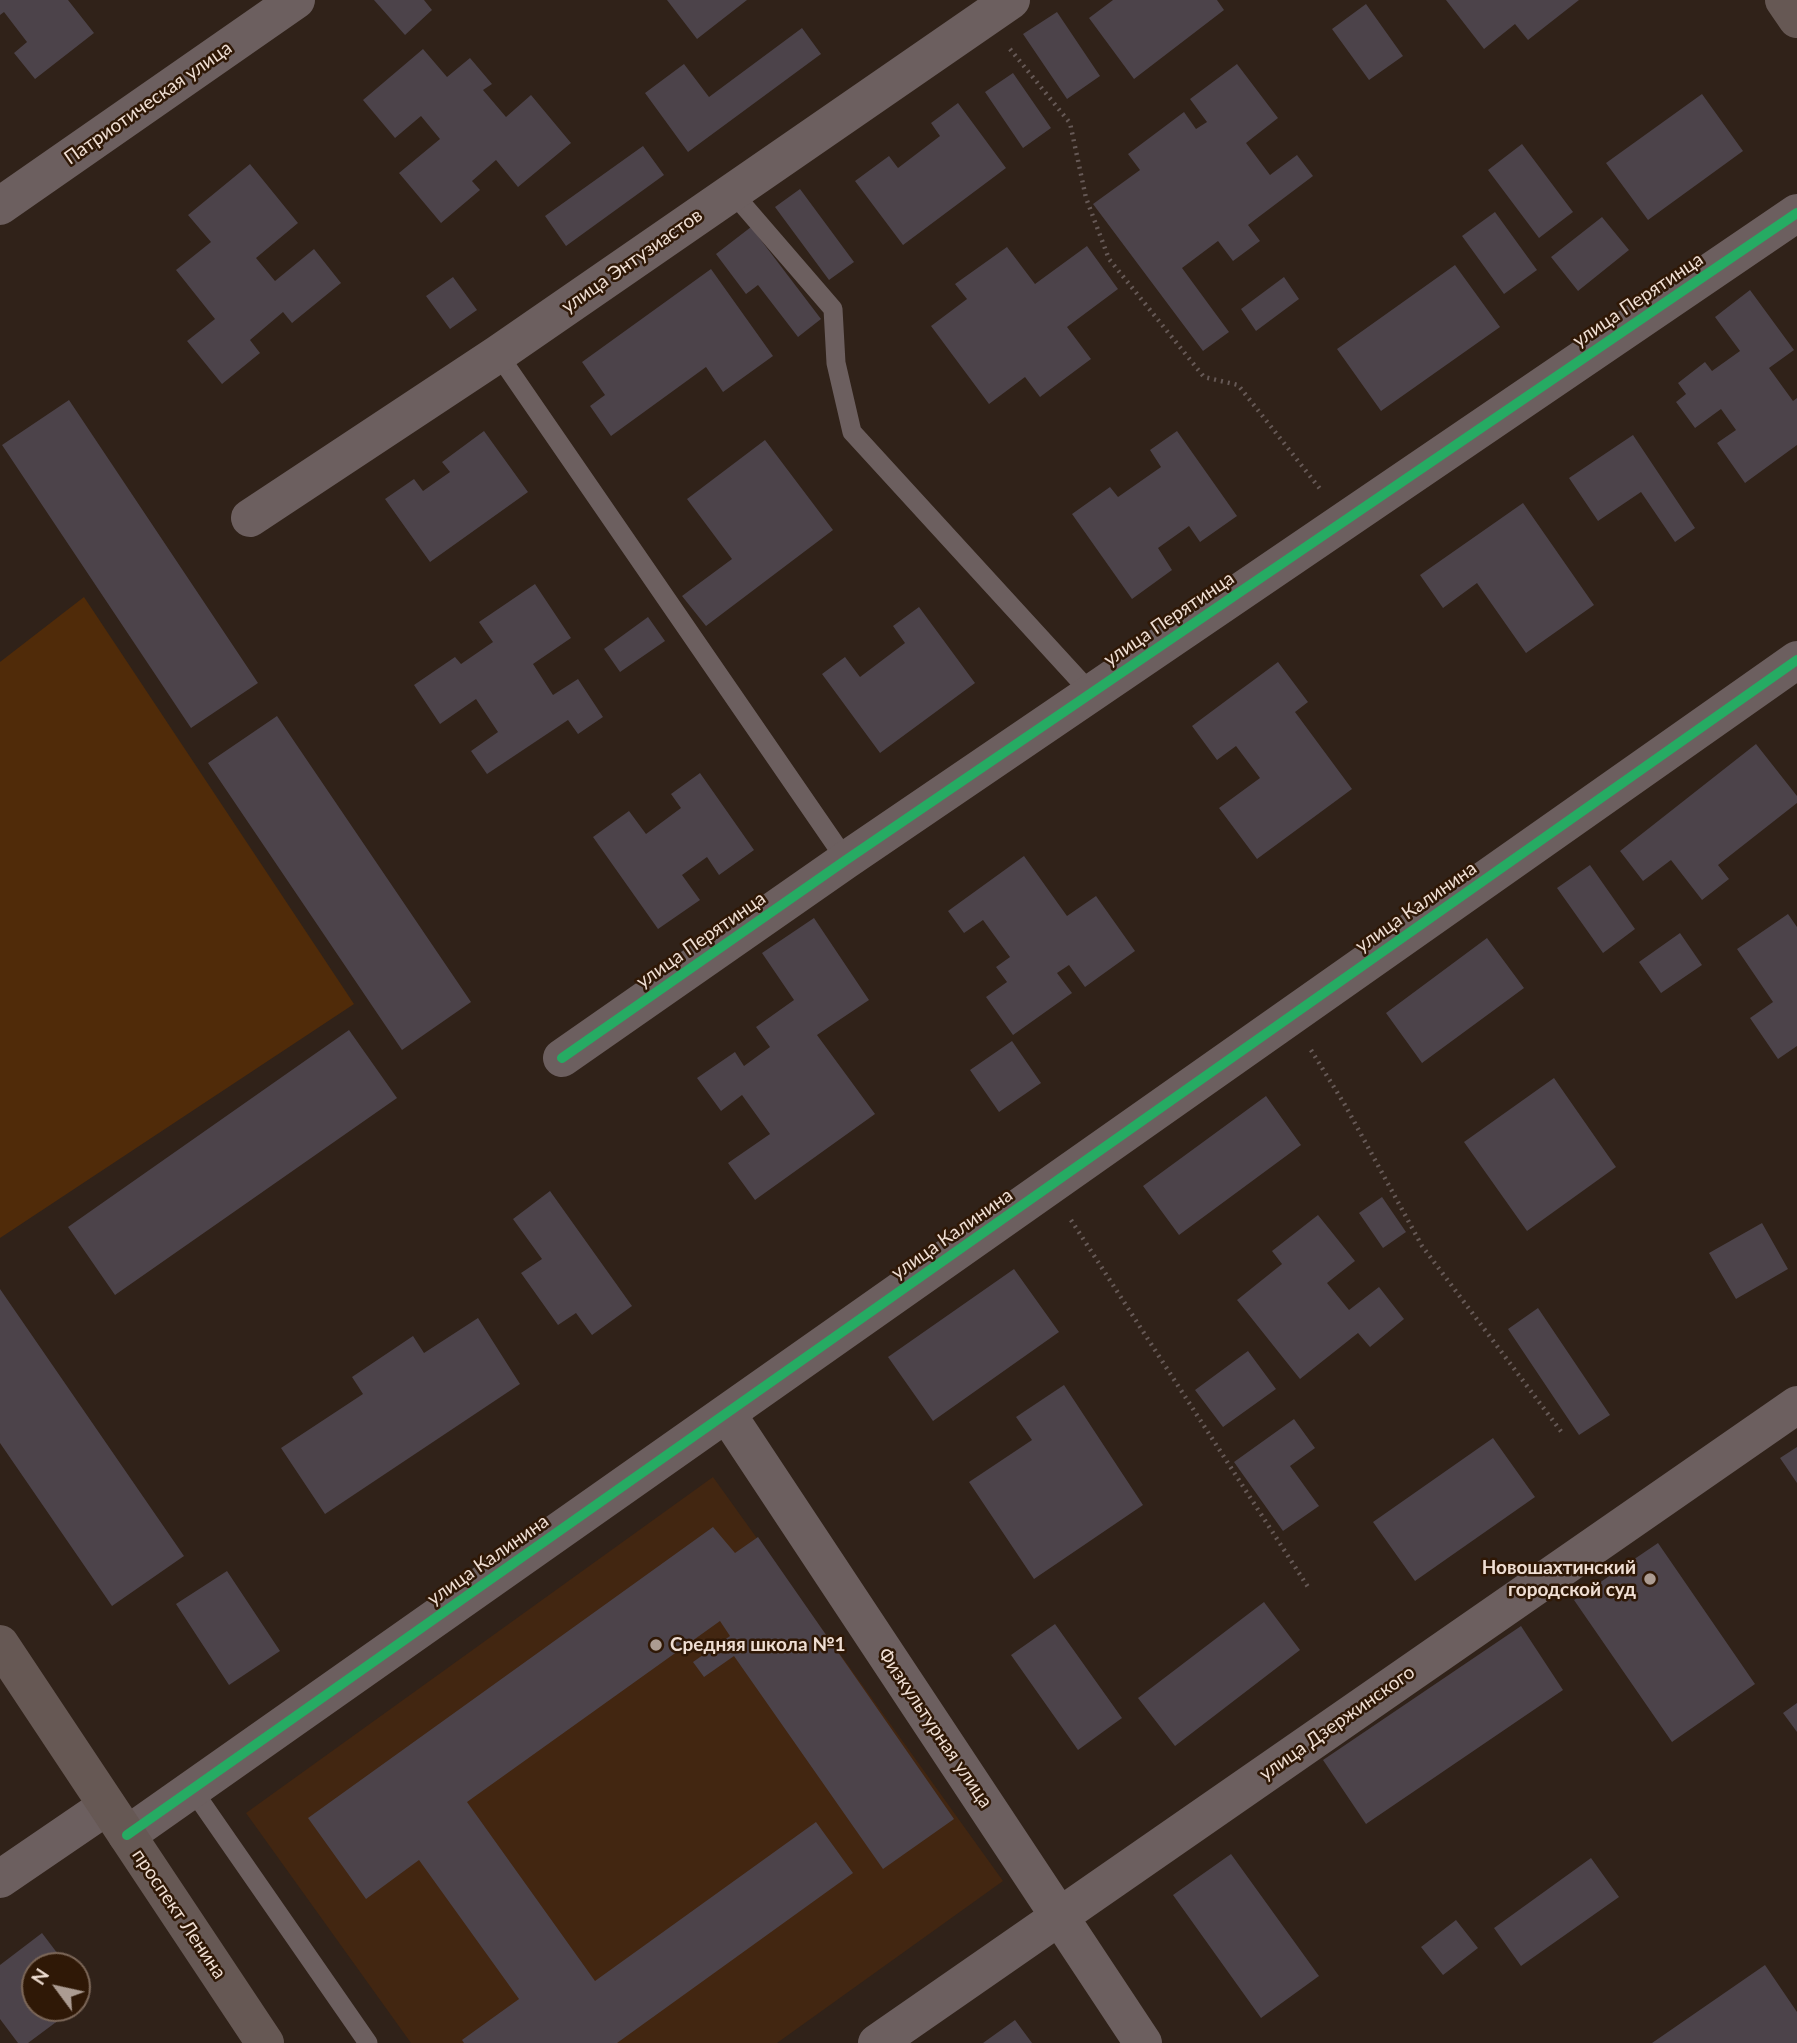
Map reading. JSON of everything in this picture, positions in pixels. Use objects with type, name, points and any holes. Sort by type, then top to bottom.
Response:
[{"type":"main road","points":[[1784,0],[1797,19]]},
{"type":"main road","name":"проспект Ленина","points":[[0,1644],[265,2043]]},
{"type":"street","name":"Патриотическая улица","points":[[0,206],[296,0]]},
{"type":"street","name":"улица Энтузиастов","points":[[250,518],[498,354],[998,9]]},
{"type":"street","name":"улица Перятинца","points":[[562,1058],[846,860],[1797,213]]},
{"type":"street","name":"улица Калинина","points":[[0,1878],[117,1820],[192,1789],[1290,1017],[1793,672]]},
{"type":"street","name":"улица Дзержинского","points":[[877,2043],[1797,1405]]},
{"type":"street","name":"Физкультурная улица","points":[[727,1414],[1143,2043]]},
{"type":"lane","points":[[732,192],[833,309],[836,363],[852,432],[1091,693]]},
{"type":"lane","points":[[498,354],[846,860]]},
{"type":"lane","points":[[192,1789],[368,2043]]},
{"type":"path","points":[[998,9],[1070,123],[1086,198],[1109,259],[1204,377],[1238,385],[1345,520]]},
{"type":"path","points":[[1290,1017],[1345,1105],[1422,1246],[1563,1434]]},
{"type":"path","points":[[1049,1187],[1308,1587]]},
{"type":"shaded area","points":[[84,597],[354,1004],[0,1238],[0,662]]},
{"type":"shaded area","name":"Средняя школа №1","points":[[713,1477],[1003,1881],[777,2043],[411,2043],[246,1813]]},
{"type":"building","points":[[0,0],[68,0],[94,33],[35,79],[14,53],[27,42],[4,12],[0,15]]},
{"type":"building","points":[[374,0],[424,0],[432,10],[405,35]]},
{"type":"building","points":[[667,0],[747,0],[697,39]]},
{"type":"building","points":[[1113,0],[1217,0],[1224,10],[1134,79],[1089,18]]},
{"type":"building","points":[[1446,0],[1579,0],[1528,40],[1515,24],[1484,49]]},
{"type":"building","points":[[1366,4],[1403,56],[1369,80],[1332,29]]},
{"type":"building","points":[[1057,12],[1100,76],[1067,99],[1023,34]]},
{"type":"building","points":[[802,28],[821,54],[688,152],[645,93],[684,64],[709,97]]},
{"type":"building","points":[[423,49],[447,77],[470,58],[492,84],[483,90],[506,117],[531,95],[571,143],[518,187],[496,160],[472,181],[480,190],[441,223],[399,173],[440,139],[421,116],[395,138],[363,100]]},
{"type":"building","points":[[1237,64],[1278,118],[1246,143],[1270,175],[1297,155],[1313,176],[1248,225],[1260,241],[1233,261],[1218,241],[1182,268],[1229,332],[1203,351],[1093,204],[1140,170],[1128,154],[1184,112],[1196,129],[1207,122],[1190,99]]},
{"type":"building","points":[[1013,73],[1051,128],[1023,148],[985,92]]},
{"type":"building","points":[[1702,94],[1743,151],[1648,220],[1606,163]]},
{"type":"building","points":[[958,103],[1006,168],[903,245],[855,181],[889,156],[898,168],[940,136],[931,123]]},
{"type":"building","points":[[1522,144],[1573,212],[1539,238],[1488,170]]},
{"type":"building","points":[[643,146],[664,175],[566,246],[545,216]]},
{"type":"building","points":[[250,164],[298,223],[256,258],[275,281],[314,249],[341,283],[292,323],[283,312],[250,340],[260,353],[222,384],[187,341],[215,319],[176,270],[211,242],[188,215]]},
{"type":"building","points":[[800,189],[854,262],[829,280],[775,207]]},
{"type":"building","points":[[1495,212],[1537,270],[1504,294],[1462,236]]},
{"type":"building","points":[[1602,217],[1629,250],[1578,291],[1551,257]]},
{"type":"building","points":[[751,227],[821,319],[798,337],[758,285],[746,294],[716,254]]},
{"type":"building","points":[[1087,246],[1118,289],[1067,327],[1091,359],[1040,397],[1025,377],[989,404],[931,326],[967,299],[955,284],[1007,247],[1035,284]]},
{"type":"building","points":[[1455,265],[1500,327],[1381,411],[1337,349]]},
{"type":"building","points":[[711,269],[773,356],[723,392],[706,367],[611,436],[590,406],[605,395],[582,362]]},
{"type":"building","points":[[453,277],[477,310],[450,329],[426,296]]},
{"type":"building","points":[[1284,277],[1299,299],[1256,331],[1241,309]]},
{"type":"building","points":[[1750,290],[1794,350],[1769,368],[1793,401],[1797,398],[1797,445],[1745,483],[1717,443],[1736,430],[1721,409],[1695,428],[1676,402],[1686,394],[1678,383],[1705,362],[1712,371],[1740,351],[1715,317]]},
{"type":"building","points":[[69,400],[258,683],[191,728],[2,445]]},
{"type":"building","points":[[484,431],[528,492],[430,562],[385,499],[414,479],[423,491],[450,472],[442,462]]},
{"type":"building","points":[[1177,431],[1237,516],[1200,542],[1189,526],[1158,548],[1172,570],[1132,599],[1072,514],[1110,487],[1118,497],[1161,467],[1150,450]]},
{"type":"building","points":[[1633,435],[1695,528],[1675,542],[1641,492],[1598,521],[1569,478]]},
{"type":"building","points":[[765,440],[833,530],[706,626],[682,596],[732,559],[687,499]]},
{"type":"building","points":[[1523,503],[1594,605],[1526,653],[1477,583],[1443,608],[1420,575]]},
{"type":"building","points":[[535,584],[571,638],[533,664],[553,695],[578,679],[603,717],[578,734],[568,720],[487,774],[471,751],[498,732],[476,699],[440,724],[414,685],[455,657],[461,664],[493,642],[479,622]]},
{"type":"building","points":[[919,607],[975,683],[880,753],[822,674],[845,657],[860,677],[905,643],[893,626]]},
{"type":"building","points":[[648,617],[665,641],[620,672],[604,649]]},
{"type":"building","points":[[1278,662],[1308,702],[1295,712],[1352,789],[1257,859],[1219,808],[1260,778],[1236,746],[1217,760],[1192,726]]},
{"type":"building","points":[[277,716],[471,1002],[402,1050],[208,763]]},
{"type":"building","points":[[1756,744],[1797,796],[1797,803],[1718,865],[1729,879],[1702,900],[1671,860],[1643,881],[1620,851]]},
{"type":"building","points":[[700,773],[754,850],[719,875],[707,857],[682,875],[700,900],[658,929],[593,837],[629,811],[646,834],[681,808],[671,794]]},
{"type":"building","points":[[1024,856],[1067,916],[1096,896],[1135,951],[1085,987],[1069,965],[1057,973],[1072,993],[1013,1035],[986,997],[1007,982],[996,967],[1010,957],[983,920],[964,933],[948,911]]},
{"type":"building","points":[[1590,865],[1635,929],[1603,953],[1557,888]]},
{"type":"building","points":[[1788,914],[1797,927],[1797,1046],[1778,1059],[1750,1018],[1773,1002],[1737,949]]},
{"type":"building","points":[[814,918],[869,1000],[817,1035],[875,1114],[755,1200],[728,1163],[770,1134],[742,1095],[721,1111],[697,1078],[735,1052],[744,1066],[770,1047],[756,1027],[794,1000],[762,953]]},
{"type":"building","points":[[1680,933],[1702,965],[1661,993],[1639,962]]},
{"type":"building","points":[[1487,938],[1524,988],[1422,1063],[1386,1013]]},
{"type":"building","points":[[349,1030],[397,1098],[115,1295],[68,1227]]},
{"type":"building","points":[[1012,1041],[1041,1083],[999,1112],[970,1070]]},
{"type":"building","points":[[1554,1078],[1616,1167],[1527,1231],[1464,1142]]},
{"type":"building","points":[[1266,1096],[1301,1145],[1179,1235],[1143,1186]]},
{"type":"building","points":[[550,1191],[632,1306],[592,1335],[576,1313],[558,1325],[521,1273],[542,1259],[513,1219]]},
{"type":"building","points":[[1382,1197],[1406,1232],[1383,1248],[1359,1213]]},
{"type":"building","points":[[1318,1215],[1355,1261],[1327,1283],[1349,1310],[1379,1287],[1404,1319],[1370,1347],[1358,1333],[1300,1379],[1237,1300],[1282,1264],[1272,1251]]},
{"type":"building","points":[[1762,1223],[1788,1269],[1736,1299],[1709,1253]]},
{"type":"building","points":[[1014,1269],[1059,1332],[933,1421],[888,1357]]},
{"type":"building","points":[[0,1289],[184,1556],[112,1606],[0,1443]]},
{"type":"building","points":[[1538,1308],[1610,1415],[1579,1435],[1508,1329]]},
{"type":"building","points":[[478,1318],[520,1384],[325,1514],[281,1448],[363,1394],[352,1377],[413,1336],[424,1353]]},
{"type":"building","points":[[1248,1351],[1276,1389],[1223,1427],[1195,1390]]},
{"type":"building","points":[[1064,1385],[1143,1505],[1034,1579],[969,1482],[1032,1440],[1016,1417]]},
{"type":"building","points":[[1294,1419],[1315,1448],[1290,1466],[1319,1506],[1283,1531],[1234,1462]]},
{"type":"building","points":[[1493,1438],[1535,1497],[1415,1581],[1373,1522]]},
{"type":"building","points":[[1797,1447],[1797,1483],[1780,1458]]},
{"type":"building","points":[[713,1527],[735,1553],[758,1537],[954,1819],[883,1869],[734,1656],[704,1677],[693,1662],[730,1636],[720,1621],[467,1802],[595,1981],[816,1822],[853,1873],[617,2043],[464,2043],[462,2040],[519,1999],[419,1860],[366,1899],[308,1818]]},
{"type":"building","points":[[1658,1543],[1755,1684],[1672,1742],[1574,1600]]},
{"type":"building","points":[[227,1571],[280,1651],[229,1685],[176,1604]]},
{"type":"building","points":[[1264,1602],[1300,1650],[1175,1746],[1138,1698]]},
{"type":"building","points":[[1055,1624],[1122,1718],[1078,1750],[1011,1655]]},
{"type":"building","points":[[1521,1626],[1563,1690],[1366,1824],[1323,1760]]},
{"type":"building","points":[[1797,1703],[1797,1732],[1783,1713]]},
{"type":"building","points":[[1231,1854],[1319,1976],[1261,2018],[1173,1895]]},
{"type":"building","points":[[1591,1858],[1619,1897],[1521,1966],[1494,1928]]},
{"type":"building","points":[[1456,1920],[1478,1948],[1443,1975],[1421,1947]]},
{"type":"building","points":[[42,1933],[56,1952],[21,1952],[21,2022],[56,2022],[28,2043],[18,2043],[0,2019],[0,1965]]},
{"type":"building","points":[[1765,1965],[1797,2012],[1797,2043],[1652,2043]]},
{"type":"building","points":[[1015,2020],[1032,2043],[983,2043]]},
{"type":"cycle path","points":[[562,1058],[846,860],[1797,213]]},
{"type":"cycle path","points":[[127,1835],[1797,660]]},
{"type":"place","name":"Новошахтинский городской суд","points":[[1650,1579]]},
{"type":"place","name":"Средняя школа №1","points":[[656,1645]]}]
